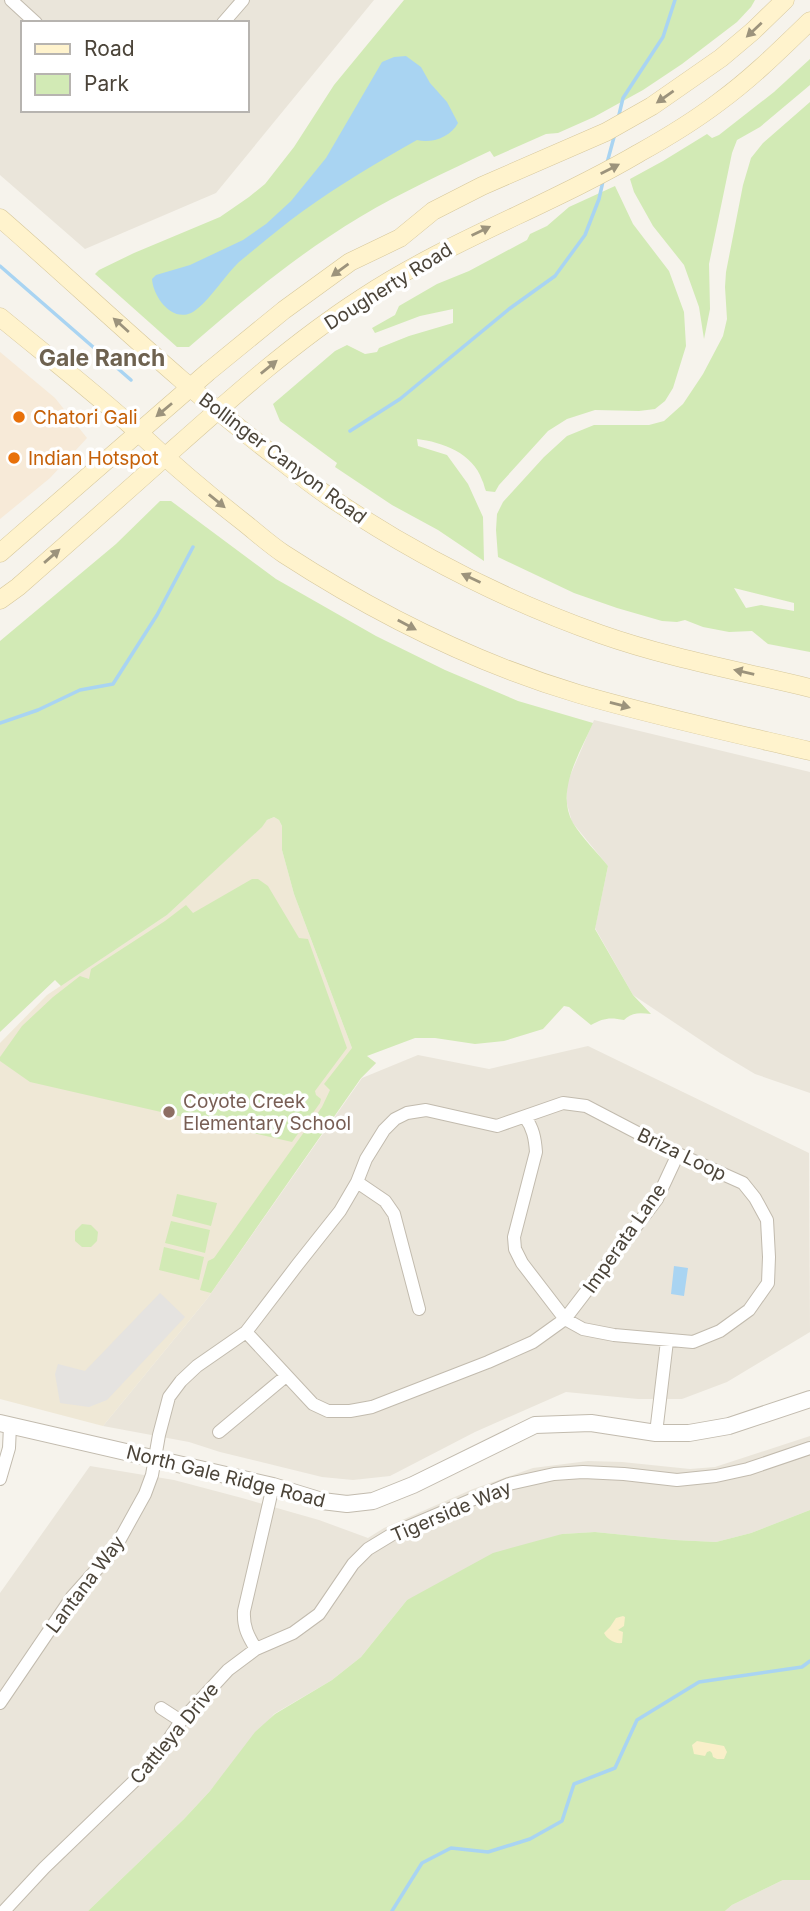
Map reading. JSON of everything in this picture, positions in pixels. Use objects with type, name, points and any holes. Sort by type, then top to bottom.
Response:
[{"type":"main road","name":"Dougherty Road","points":[[0,553],[137,432],[285,310],[350,262],[400,238],[433,211],[482,186],[606,132],[652,106],[722,58],[785,0]]},
{"type":"main road","name":"Dougherty Road","points":[[0,600],[217,411],[295,346],[363,297],[442,251],[638,154],[748,80],[810,21]]},
{"type":"main road","name":"Bollinger Canyon Road","points":[[0,218],[217,411],[329,497],[391,536],[470,578],[600,634],[670,655],[810,688]]},
{"type":"main road","points":[[0,317],[137,432],[164,458],[281,552],[354,597],[424,634],[501,667],[577,694],[810,751]]},
{"type":"street","points":[[11,0],[34,21]]},
{"type":"street","points":[[225,21],[243,0]]},
{"type":"street","name":"Briza Loop","points":[[155,1459],[169,1397],[197,1366],[246,1332],[340,1212],[357,1182],[366,1158],[384,1130],[395,1119],[407,1113],[426,1110],[497,1126],[563,1103],[586,1106],[678,1154],[743,1183],[755,1198],[767,1220],[768,1283],[750,1310],[720,1331],[693,1342],[667,1341],[583,1329],[565,1319]]},
{"type":"street","points":[[246,1332],[313,1404],[328,1411],[350,1411],[372,1407],[533,1342],[565,1319],[522,1263],[515,1249],[514,1237],[536,1152],[536,1140],[525,1116]]},
{"type":"street","name":"Imperata Lane","points":[[565,1319],[657,1199],[678,1154]]},
{"type":"street","points":[[357,1182],[385,1201],[394,1214],[419,1309]]},
{"type":"street","points":[[656,1433],[667,1341]]},
{"type":"street","points":[[219,1432],[286,1376]]},
{"type":"street","name":"North Gale Ridge Road","points":[[5,1425],[273,1486],[321,1501],[348,1504],[373,1501],[413,1485],[535,1425],[591,1423],[656,1433],[689,1433],[729,1426],[810,1399]]},
{"type":"street","points":[[0,1479],[9,1448],[5,1425]]},
{"type":"street","name":"Tigerside Way","points":[[256,1649],[293,1633],[319,1614],[353,1564],[368,1549],[396,1532],[509,1484],[554,1474],[583,1472],[677,1480],[716,1476],[748,1469],[810,1448]]},
{"type":"street","name":"Lantana Way","points":[[0,1703],[72,1597],[114,1550],[145,1494],[155,1459]]},
{"type":"street","points":[[256,1649],[247,1634],[244,1611],[273,1486]]},
{"type":"street","name":"Cattleya Drive","points":[[4,1911],[44,1868],[153,1763],[181,1721],[228,1670],[256,1649]]},
{"type":"street","points":[[161,1708],[181,1721]]},
{"type":"shaded area","points":[[0,0],[374,0],[216,193],[85,249],[0,175]]},
{"type":"shaded area","points":[[0,352],[55,398],[87,438],[50,478],[0,519]]},
{"type":"shaded area","points":[[594,720],[810,772],[810,1093],[755,1074],[633,995],[595,928],[608,866],[572,822],[567,804],[567,783]]},
{"type":"shaded area","name":"Coyote Creek Elementary School","points":[[274,817],[282,826],[282,850],[294,894],[352,1048],[376,1063],[361,1078],[207,1299],[103,1426],[0,1399],[0,1043],[47,995],[167,915],[267,820]]},
{"type":"shaded area","points":[[588,1046],[809,1153],[810,1332],[727,1382],[682,1399],[638,1399],[566,1392],[475,1432],[390,1476],[353,1480],[322,1477],[189,1442],[103,1426],[207,1299],[362,1078],[418,1055],[489,1069]]},
{"type":"shaded area","points":[[160,1293],[185,1317],[107,1400],[89,1407],[60,1403],[55,1374],[58,1364],[85,1371]]},
{"type":"shaded area","points":[[810,1436],[810,1510],[751,1533],[716,1542],[595,1532],[562,1534],[407,1600],[361,1657],[332,1680],[274,1714],[184,1819],[88,1911],[0,1911],[0,1593],[90,1466],[174,1480],[319,1520],[368,1538],[384,1528],[473,1489],[533,1468],[588,1461],[690,1469],[715,1467]]},
{"type":"shaded area","points":[[783,1880],[810,1880],[810,1911],[725,1911],[732,1905]]},
{"type":"green space","points":[[404,0],[755,0],[737,22],[643,90],[558,133],[546,134],[494,157],[490,151],[376,208],[293,262],[189,347],[177,347],[95,274],[134,253],[220,217],[265,184],[294,147],[334,85]]},
{"type":"green space","points":[[810,59],[810,85],[760,127],[737,140],[732,153],[709,264],[710,309],[704,339],[699,307],[684,265],[653,226],[634,192],[630,179],[707,134],[712,138],[719,135],[774,92]]},
{"type":"green space","points":[[810,102],[810,652],[768,644],[752,631],[729,632],[685,620],[662,621],[617,608],[574,593],[498,557],[497,514],[503,502],[567,436],[594,425],[649,425],[664,421],[683,404],[703,374],[723,336],[727,319],[726,272],[743,185],[751,158],[763,143]],"holes":[[[734,588],[794,603],[794,611],[761,605],[746,608]]]},
{"type":"green space","points":[[615,186],[633,224],[669,271],[684,312],[686,346],[673,388],[665,401],[655,409],[595,410],[567,419],[548,431],[495,492],[486,491],[478,471],[456,450],[417,439],[418,446],[447,455],[468,484],[483,517],[484,561],[335,467],[337,463],[280,421],[273,404],[335,351],[347,345],[365,354],[377,352],[379,348],[409,336],[453,323],[453,309],[420,316],[375,333],[372,328],[395,315],[399,306],[437,284],[469,271],[527,240],[530,234],[547,226],[569,207]]},
{"type":"green space","points":[[160,501],[171,501],[276,579],[376,636],[445,670],[518,701],[593,723],[571,772],[568,811],[577,829],[608,866],[595,929],[633,995],[651,1014],[633,1014],[624,1020],[607,1019],[591,1025],[564,1006],[543,1029],[504,1041],[475,1044],[415,1038],[367,1056],[376,1063],[361,1078],[211,1293],[200,1290],[208,1261],[214,1258],[322,1107],[330,1090],[324,1084],[352,1048],[294,894],[282,850],[282,826],[279,820],[274,817],[267,820],[167,915],[61,986],[55,980],[0,1032],[0,641],[116,544]]},
{"type":"green space","points":[[252,879],[258,879],[268,886],[299,938],[308,939],[347,1048],[315,1091],[321,1099],[320,1103],[292,1142],[30,1082],[0,1061],[0,1057],[22,1026],[80,976],[89,979],[91,969],[186,905],[193,913]]},
{"type":"green space","points":[[177,1194],[217,1203],[211,1226],[172,1216]]},
{"type":"green space","points":[[171,1221],[210,1230],[205,1253],[165,1243]]},
{"type":"green space","points":[[82,1224],[91,1225],[98,1232],[97,1241],[91,1247],[82,1247],[75,1241],[75,1231]]},
{"type":"green space","points":[[164,1247],[204,1257],[199,1280],[159,1270]]},
{"type":"green space","points":[[810,1510],[810,1880],[783,1880],[725,1911],[88,1911],[184,1819],[210,1791],[255,1732],[275,1714],[332,1680],[361,1657],[407,1600],[493,1553],[562,1534],[595,1532],[716,1542],[751,1533]]},
{"type":"sand","points":[[623,1616],[624,1626],[618,1630],[623,1632],[622,1643],[616,1643],[604,1633],[616,1618]]},
{"type":"sand","points":[[697,1741],[724,1746],[727,1752],[724,1759],[713,1757],[710,1751],[705,1756],[694,1754],[692,1745]]},
{"type":"water","points":[[406,56],[421,67],[430,83],[447,102],[458,123],[455,128],[440,138],[417,140],[317,201],[239,262],[203,304],[191,313],[177,314],[164,306],[152,279],[156,275],[190,265],[243,240],[266,224],[291,201],[326,158],[382,62]]},
{"type":"water","points":[[674,1266],[688,1268],[684,1296],[671,1294]]},
{"type":"waterway","points":[[618,119],[623,98],[663,37],[675,0]]},
{"type":"waterway","points":[[607,163],[614,137]]},
{"type":"waterway","points":[[350,431],[400,399],[509,309],[555,276],[585,235],[603,181]]},
{"type":"waterway","points":[[0,266],[131,380]]},
{"type":"waterway","points":[[0,723],[38,710],[80,690],[113,684],[157,615],[193,547]]},
{"type":"waterway","points":[[392,1911],[422,1863],[451,1848],[488,1852],[530,1839],[562,1821],[574,1784],[615,1768],[637,1720],[699,1682],[802,1667],[810,1661]]},
{"type":"place","name":"Chatori Gali","points":[[19,417]]},
{"type":"place","name":"Indian Hotspot","points":[[14,458]]},
{"type":"place","name":"Coyote Creek Elementary School","points":[[169,1112]]},
{"type":"district","name":"Gale Ranch","points":[[102,358]]}]
